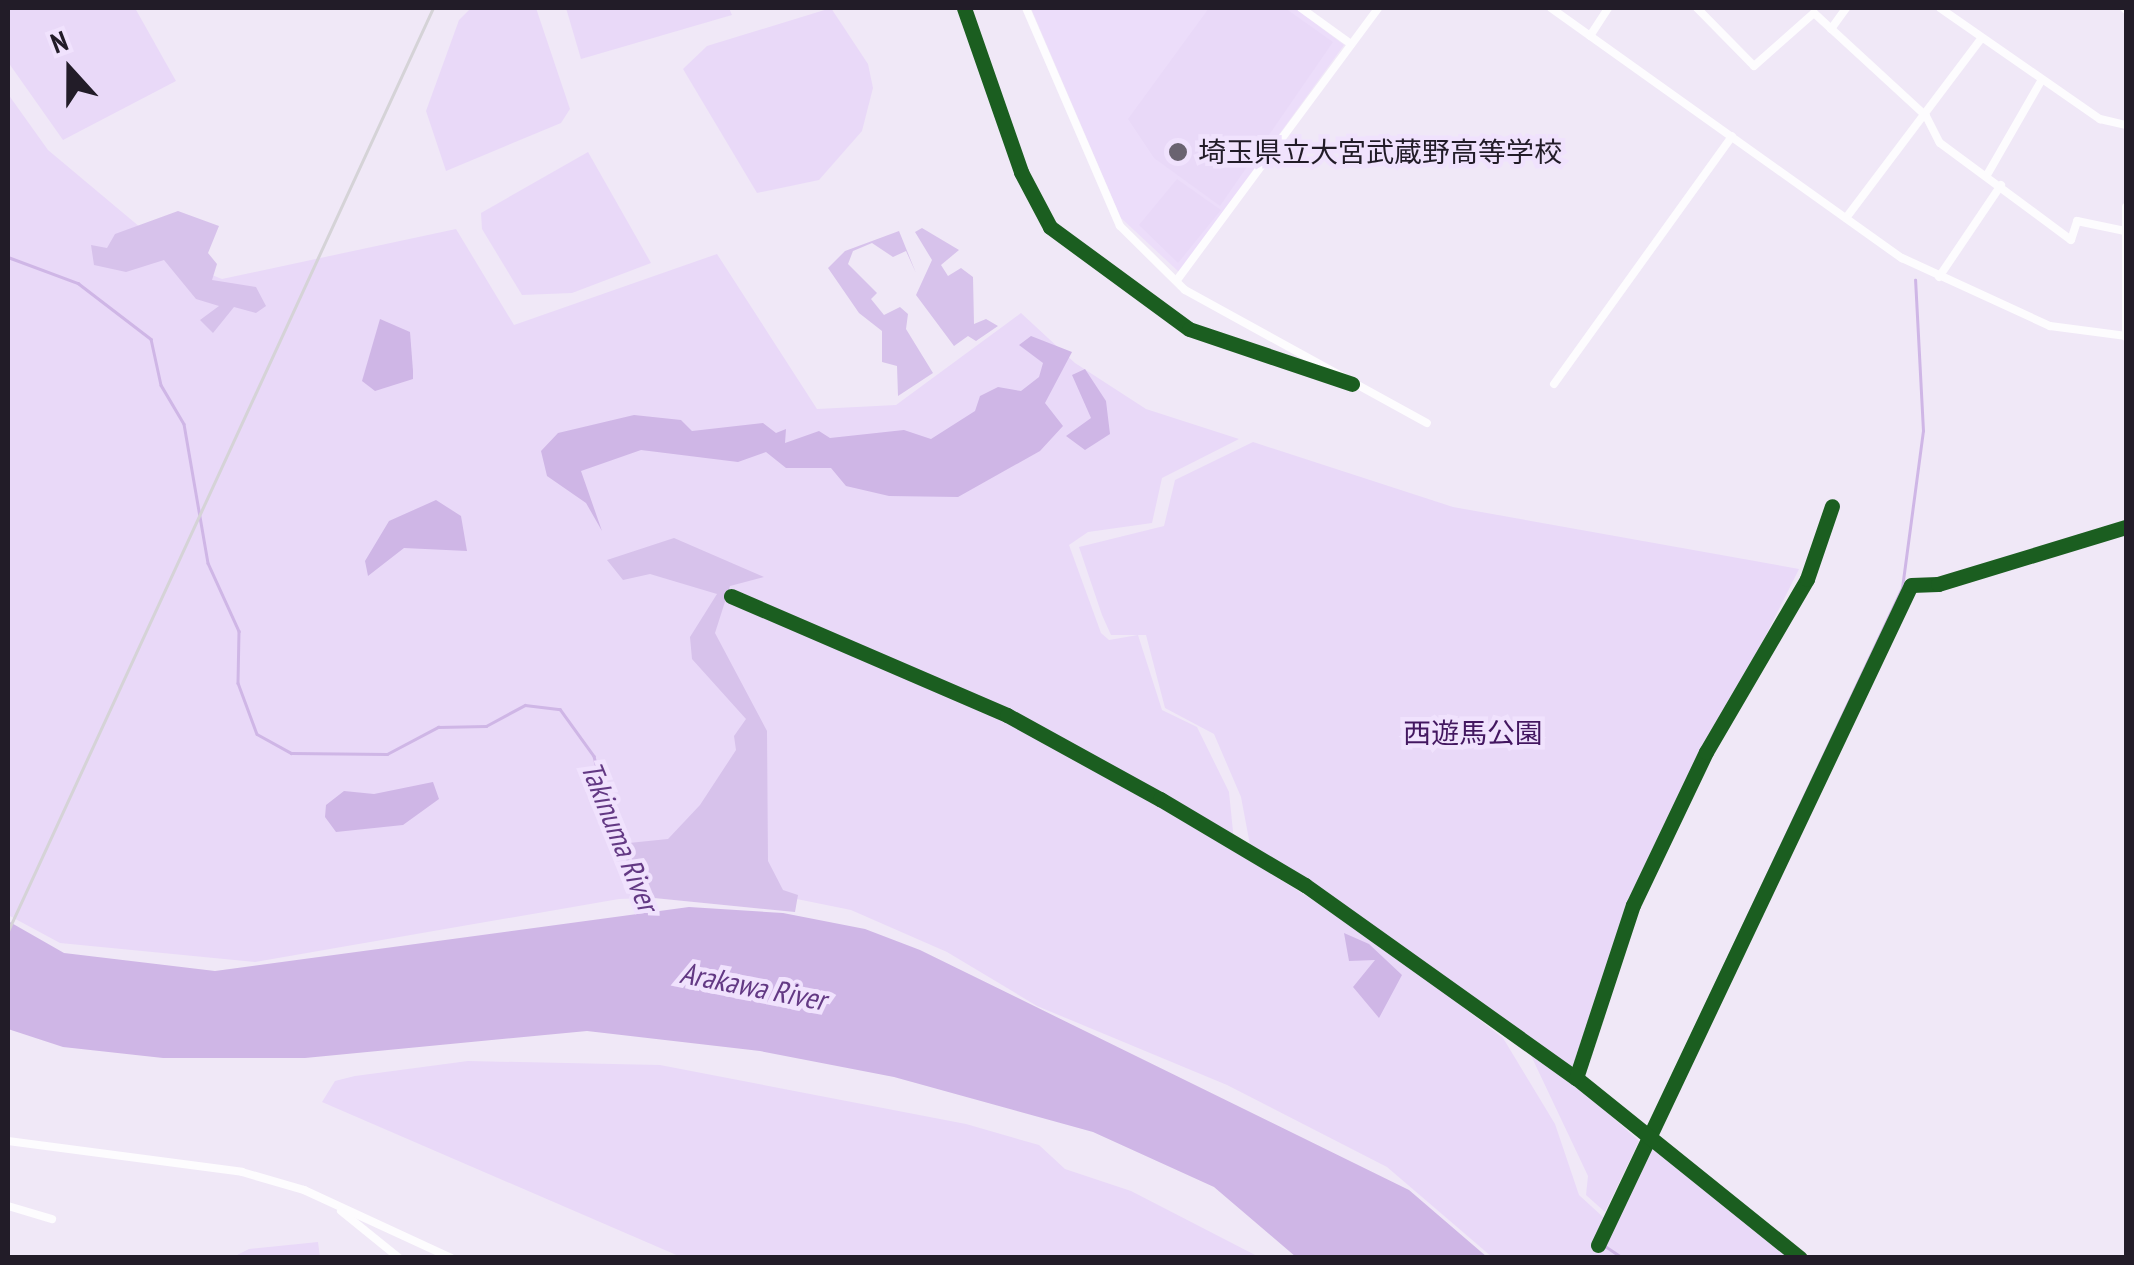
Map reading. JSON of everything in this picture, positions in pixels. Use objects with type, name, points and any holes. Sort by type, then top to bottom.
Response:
[{"type":"street","points":[[1026,8],[1120,226],[1177,280],[1427,424]]},
{"type":"street","points":[[1301,8],[1351,44]]},
{"type":"street","points":[[1177,280],[1378,8]]},
{"type":"street","points":[[1551,8],[1846,218],[1939,277],[2050,326],[2126,337],[2126,207]]},
{"type":"street","points":[[1590,36],[1608,8]]},
{"type":"street","points":[[1697,8],[1754,66],[1801,18],[1814,13],[1926,116],[1940,143],[2002,185],[2071,240],[2076,222],[2126,231]]},
{"type":"street","points":[[1831,29],[1846,8]]},
{"type":"street","points":[[1940,8],[1980,40],[2100,119],[2126,124]]},
{"type":"street","points":[[1846,218],[1980,40]]},
{"type":"street","points":[[1988,176],[2041,81]]},
{"type":"street","points":[[1554,384],[1732,136]]},
{"type":"street","points":[[1939,277],[2002,185]]},
{"type":"street","points":[[1598,1245],[1911,585],[1938,584],[2126,526]]},
{"type":"street","points":[[731,596],[1007,714],[1160,799],[1319,894],[1576,1078]]},
{"type":"street","points":[[8,1141],[211,1166],[304,1190],[451,1258]]},
{"type":"street","points":[[8,1206],[52,1219]]},
{"type":"street","points":[[339,1207],[399,1258]]},
{"type":"shaded area","name":"埼玉県立大宮武蔵野高等学校","points":[[1031,8],[1295,8],[1344,45],[1179,272],[1121,218]]},
{"type":"shaded area","points":[[178,211],[219,226],[208,253],[217,264],[212,280],[256,287],[266,306],[256,313],[234,307],[213,333],[200,320],[219,306],[196,299],[164,260],[126,272],[94,265],[91,245],[107,248],[115,234]]},
{"type":"shaded area","points":[[922,228],[959,250],[941,265],[948,276],[961,268],[973,277],[974,324],[986,319],[998,326],[976,341],[968,336],[954,346],[916,295],[932,260],[915,232]]},
{"type":"shaded area","points":[[899,231],[916,273],[906,251],[893,257],[872,243],[853,251],[848,264],[877,293],[871,299],[884,315],[900,307],[908,314],[906,329],[933,373],[898,396],[897,366],[882,362],[882,331],[859,313],[828,268],[845,251]]},
{"type":"shaded area","points":[[674,538],[764,577],[730,586],[715,633],[767,731],[768,861],[783,890],[798,895],[795,912],[654,898],[632,860],[629,843],[668,839],[700,805],[736,750],[734,736],[746,719],[692,659],[690,637],[717,594],[650,574],[623,580],[607,560]]},
{"type":"green space","points":[[8,8],[135,8],[176,81],[63,140],[8,62]]},
{"type":"green space","points":[[471,8],[536,8],[570,109],[561,123],[446,171],[426,111],[459,20]]},
{"type":"green space","points":[[566,8],[729,8],[732,15],[581,59]]},
{"type":"green space","points":[[831,8],[868,64],[873,88],[862,131],[819,180],[757,193],[683,69],[707,46]]},
{"type":"green space","points":[[1209,8],[1285,8],[1333,42],[1220,206],[1154,158],[1128,119]]},
{"type":"green space","points":[[8,94],[48,150],[184,264],[222,279],[456,229],[514,325],[717,254],[817,409],[896,405],[1021,313],[1075,363],[1146,409],[1239,439],[1162,478],[1152,523],[1088,532],[1069,545],[1101,633],[1109,640],[1138,635],[1162,710],[1197,727],[1229,792],[1235,851],[1373,938],[1503,1038],[1555,1124],[1579,1195],[1603,1217],[1615,1216],[1649,1145],[1789,1257],[1492,1257],[1387,1167],[1227,1085],[1037,1006],[947,952],[851,910],[772,894],[619,899],[255,962],[60,943],[8,915]]},
{"type":"green space","points":[[588,152],[651,263],[572,293],[522,295],[482,229],[481,213]]},
{"type":"green space","points":[[1177,179],[1221,210],[1178,263],[1139,225]]},
{"type":"green space","name":"西遊馬公園","points":[[1253,442],[1453,507],[1799,569],[1631,904],[1571,1080],[1639,1141],[1605,1212],[1586,1195],[1588,1176],[1518,1028],[1250,845],[1241,797],[1214,734],[1165,708],[1146,635],[1111,635],[1079,547],[1164,526],[1175,480]]},
{"type":"green space","points":[[468,1061],[660,1065],[966,1124],[1039,1145],[1065,1169],[1131,1191],[1259,1257],[681,1257],[322,1102],[335,1081]]},
{"type":"green space","points":[[318,1242],[320,1257],[233,1257],[249,1249]]},
{"type":"water","points":[[380,319],[410,332],[413,379],[375,391],[362,381]]},
{"type":"water","points":[[1031,336],[1072,352],[1045,403],[1063,426],[1040,451],[958,497],[889,496],[846,486],[831,468],[786,468],[766,452],[738,462],[641,450],[581,471],[602,531],[586,503],[547,476],[541,451],[558,433],[634,415],[681,420],[692,431],[763,423],[776,433],[786,429],[785,443],[819,431],[830,438],[904,430],[931,439],[975,411],[980,396],[998,387],[1021,391],[1039,377],[1043,363],[1019,345]]},
{"type":"water","points":[[1085,369],[1106,401],[1110,434],[1085,450],[1066,436],[1091,418],[1072,375]]},
{"type":"water","points":[[436,500],[461,516],[467,551],[404,548],[368,576],[365,561],[389,521]]},
{"type":"water","points":[[433,782],[439,799],[403,825],[336,832],[325,817],[326,805],[344,791],[374,794]]},
{"type":"water","name":"Arakawa River","points":[[689,907],[783,913],[865,929],[920,950],[1409,1190],[1487,1257],[1296,1257],[1214,1187],[1093,1132],[894,1077],[760,1051],[587,1031],[305,1058],[163,1058],[63,1047],[8,1029],[8,921],[64,953],[215,971]]},
{"type":"water","points":[[1344,933],[1369,944],[1402,975],[1379,1018],[1353,987],[1375,960],[1349,961]]},
{"type":"waterway","name":"Takinuma River","points":[[8,257],[78,283],[151,339],[161,385],[184,424],[208,563],[239,631],[238,683],[257,734],[291,753],[387,754],[438,727],[486,726],[525,705],[560,709],[594,756],[610,821],[652,912]]},
{"type":"waterway","points":[[1622,1258],[1595,1240],[1902,588],[1923,431],[1915,280]]},
{"type":"railway","points":[[8,931],[433,8]]},
{"type":"cycle path","points":[[964,8],[1021,172],[1050,227],[1189,329],[1352,384]]},
{"type":"cycle path","points":[[1800,1258],[1576,1078],[1633,905],[1706,752],[1807,579],[1832,506]]},
{"type":"cycle path","points":[[1598,1245],[1911,585],[1938,584],[2126,527]]},
{"type":"cycle path","points":[[731,596],[1007,715],[1160,799],[1305,885],[1576,1078]]},
{"type":"place","name":"埼玉県立大宮武蔵野高等学校","points":[[1178,152]]}]
